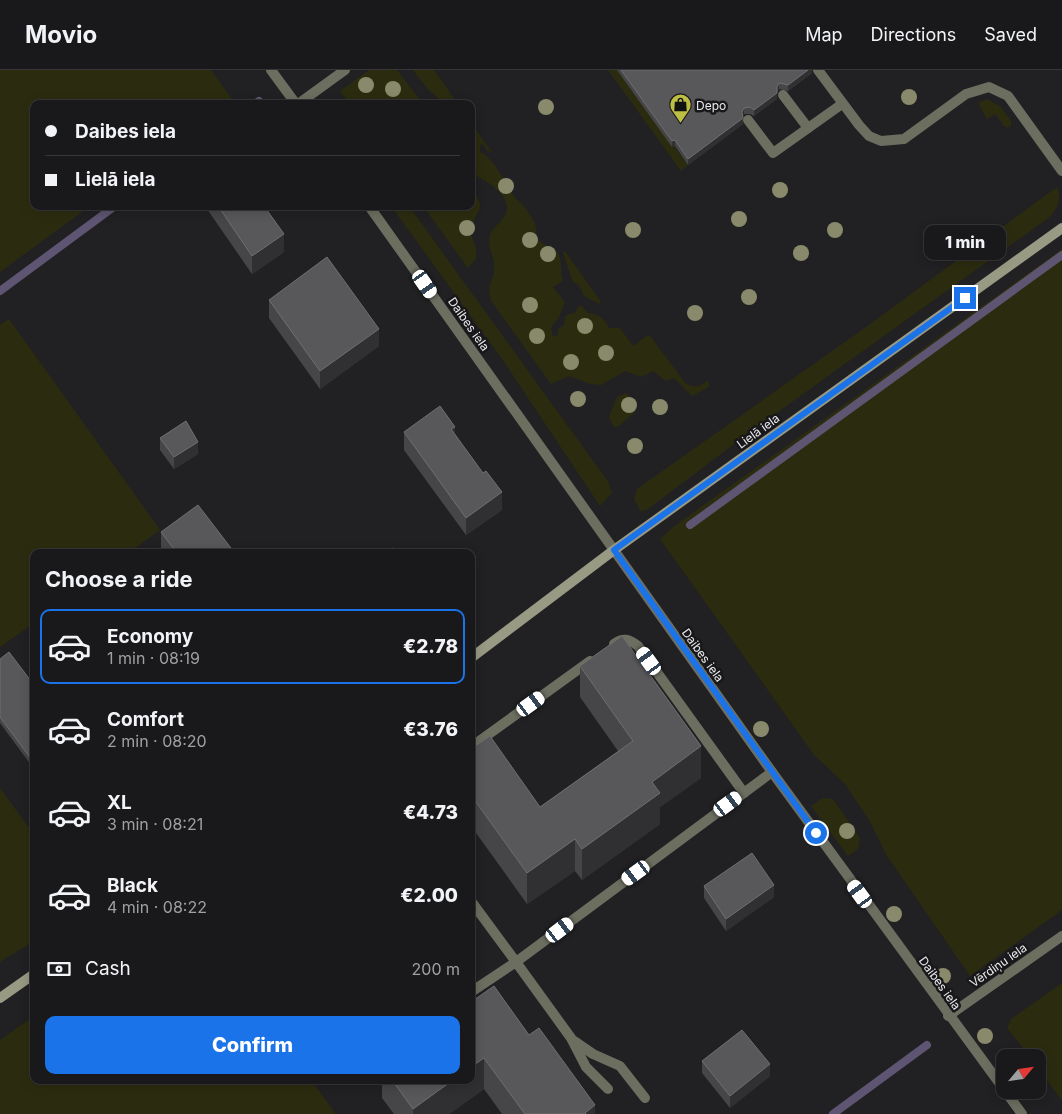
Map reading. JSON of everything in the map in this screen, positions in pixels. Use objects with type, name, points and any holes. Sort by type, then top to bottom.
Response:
[{"type":"street","points":[[271,70],[294,100]]},
{"type":"street","points":[[303,100],[345,70]]},
{"type":"street","points":[[818,70],[842,104],[869,136],[881,142],[904,138],[966,94],[989,87],[1008,96],[1062,171]]},
{"type":"street","points":[[783,94],[808,128]]},
{"type":"street","points":[[748,120],[772,153],[842,104]]},
{"type":"street","name":"Daibes iela","points":[[372,210],[772,772],[948,1016],[1022,1114]]},
{"type":"street","name":"Lielā iela","points":[[475,655],[614,550],[1062,228]]},
{"type":"street","points":[[475,743],[620,639],[629,639],[638,646],[744,793]]},
{"type":"street","points":[[475,989],[516,962],[772,772]]},
{"type":"street","points":[[475,906],[571,1038],[586,1067],[608,1089]]},
{"type":"street","name":"Vērdiņu iela","points":[[948,1016],[1062,936]]},
{"type":"street","points":[[0,998],[30,977]]},
{"type":"street","points":[[571,1038],[594,1054],[620,1066],[645,1098]]},
{"type":"shaded area","points":[[0,70],[211,70],[233,100],[30,100],[30,210],[85,210],[0,272]]},
{"type":"shaded area","points":[[369,70],[397,70],[421,100],[347,100],[340,91]]},
{"type":"shaded area","points":[[413,70],[434,70],[455,100],[442,100],[427,88]]},
{"type":"shaded area","points":[[608,70],[617,70],[688,165],[681,171]]},
{"type":"shaded area","points":[[987,99],[1001,107],[1011,121],[1011,127],[1005,127],[995,114],[987,119],[978,103]]},
{"type":"shaded area","points":[[475,129],[492,152],[487,151],[483,144],[480,145],[480,152],[495,165],[515,197],[528,211],[535,224],[540,242],[555,250],[559,255],[563,281],[553,287],[565,302],[559,317],[551,328],[553,337],[558,335],[558,329],[564,325],[565,316],[576,312],[578,306],[582,306],[588,313],[598,315],[603,319],[609,328],[620,328],[633,346],[648,335],[650,336],[686,384],[698,386],[708,380],[709,387],[692,396],[674,378],[666,381],[653,371],[641,377],[625,371],[601,385],[590,384],[569,376],[551,384],[491,301],[489,290],[494,273],[494,264],[489,239],[492,230],[502,220],[507,204],[499,191],[475,175]]},
{"type":"shaded area","points":[[1057,187],[1058,202],[1051,216],[746,435],[648,509],[641,512],[634,499],[637,489],[866,327]]},
{"type":"shaded area","points":[[475,195],[480,202],[480,207],[470,232],[476,248],[476,259],[468,268],[426,210],[475,210]]},
{"type":"shaded area","points":[[394,210],[412,210],[609,483],[612,493],[600,506],[502,359]]},
{"type":"shaded area","points":[[1062,249],[1062,910],[970,976],[887,856],[869,820],[845,784],[814,755],[660,539],[673,527]]},
{"type":"shaded area","points":[[565,251],[601,302],[599,304],[584,296],[579,285],[573,282],[563,253]]},
{"type":"shaded area","points":[[9,319],[160,530],[134,549],[30,549],[30,626],[0,647],[0,325]]},
{"type":"shaded area","points":[[626,393],[634,400],[636,411],[619,426],[614,427],[609,417],[617,397]]},
{"type":"shaded area","points":[[0,788],[30,829],[30,943],[0,962]]},
{"type":"shaded area","points":[[823,798],[833,799],[860,838],[858,849],[848,856],[811,806]]},
{"type":"shaded area","points":[[1062,983],[1062,1101],[1046,1079],[1046,1049],[1024,1049],[1007,1028],[1011,1019]]},
{"type":"shaded area","points":[[30,1019],[30,1084],[314,1084],[336,1114],[0,1114],[0,1040]]},
{"type":"building","name":"Depo","points":[[621,70],[808,70],[788,85],[779,83],[777,93],[754,110],[750,107],[744,108],[742,112],[743,118],[688,159],[675,140],[672,141]]},
{"type":"building","points":[[221,210],[267,210],[284,234],[252,256]]},
{"type":"building","points":[[327,257],[379,329],[320,371],[269,300]]},
{"type":"building","points":[[440,406],[455,427],[451,429],[483,473],[486,471],[502,492],[466,518],[404,432]]},
{"type":"building","points":[[186,421],[198,442],[174,457],[160,438]]},
{"type":"building","points":[[198,505],[232,549],[174,549],[161,532]]},
{"type":"building","points":[[622,636],[701,746],[652,782],[660,793],[582,849],[575,839],[527,873],[475,801],[475,746],[490,736],[540,807],[633,741],[580,666]]},
{"type":"building","points":[[9,652],[30,680],[30,758],[0,717],[0,659]]},
{"type":"building","points":[[752,853],[774,885],[726,919],[704,886]]},
{"type":"building","points":[[494,986],[529,1035],[539,1028],[595,1105],[586,1114],[525,1114],[484,1058],[475,1064],[475,999]]},
{"type":"building","points":[[742,1030],[770,1064],[730,1096],[702,1061]]},
{"type":"building","points":[[395,1084],[447,1084],[413,1109]]},
{"type":"waterway","points":[[0,291],[110,210]]},
{"type":"waterway","points":[[690,525],[1062,255]]},
{"type":"waterway","points":[[833,1114],[927,1045]]},
{"type":"place","name":"Depo","points":[[680,124]]},
{"type":"route","points":[[816,833],[614,550],[965,298]]}]
